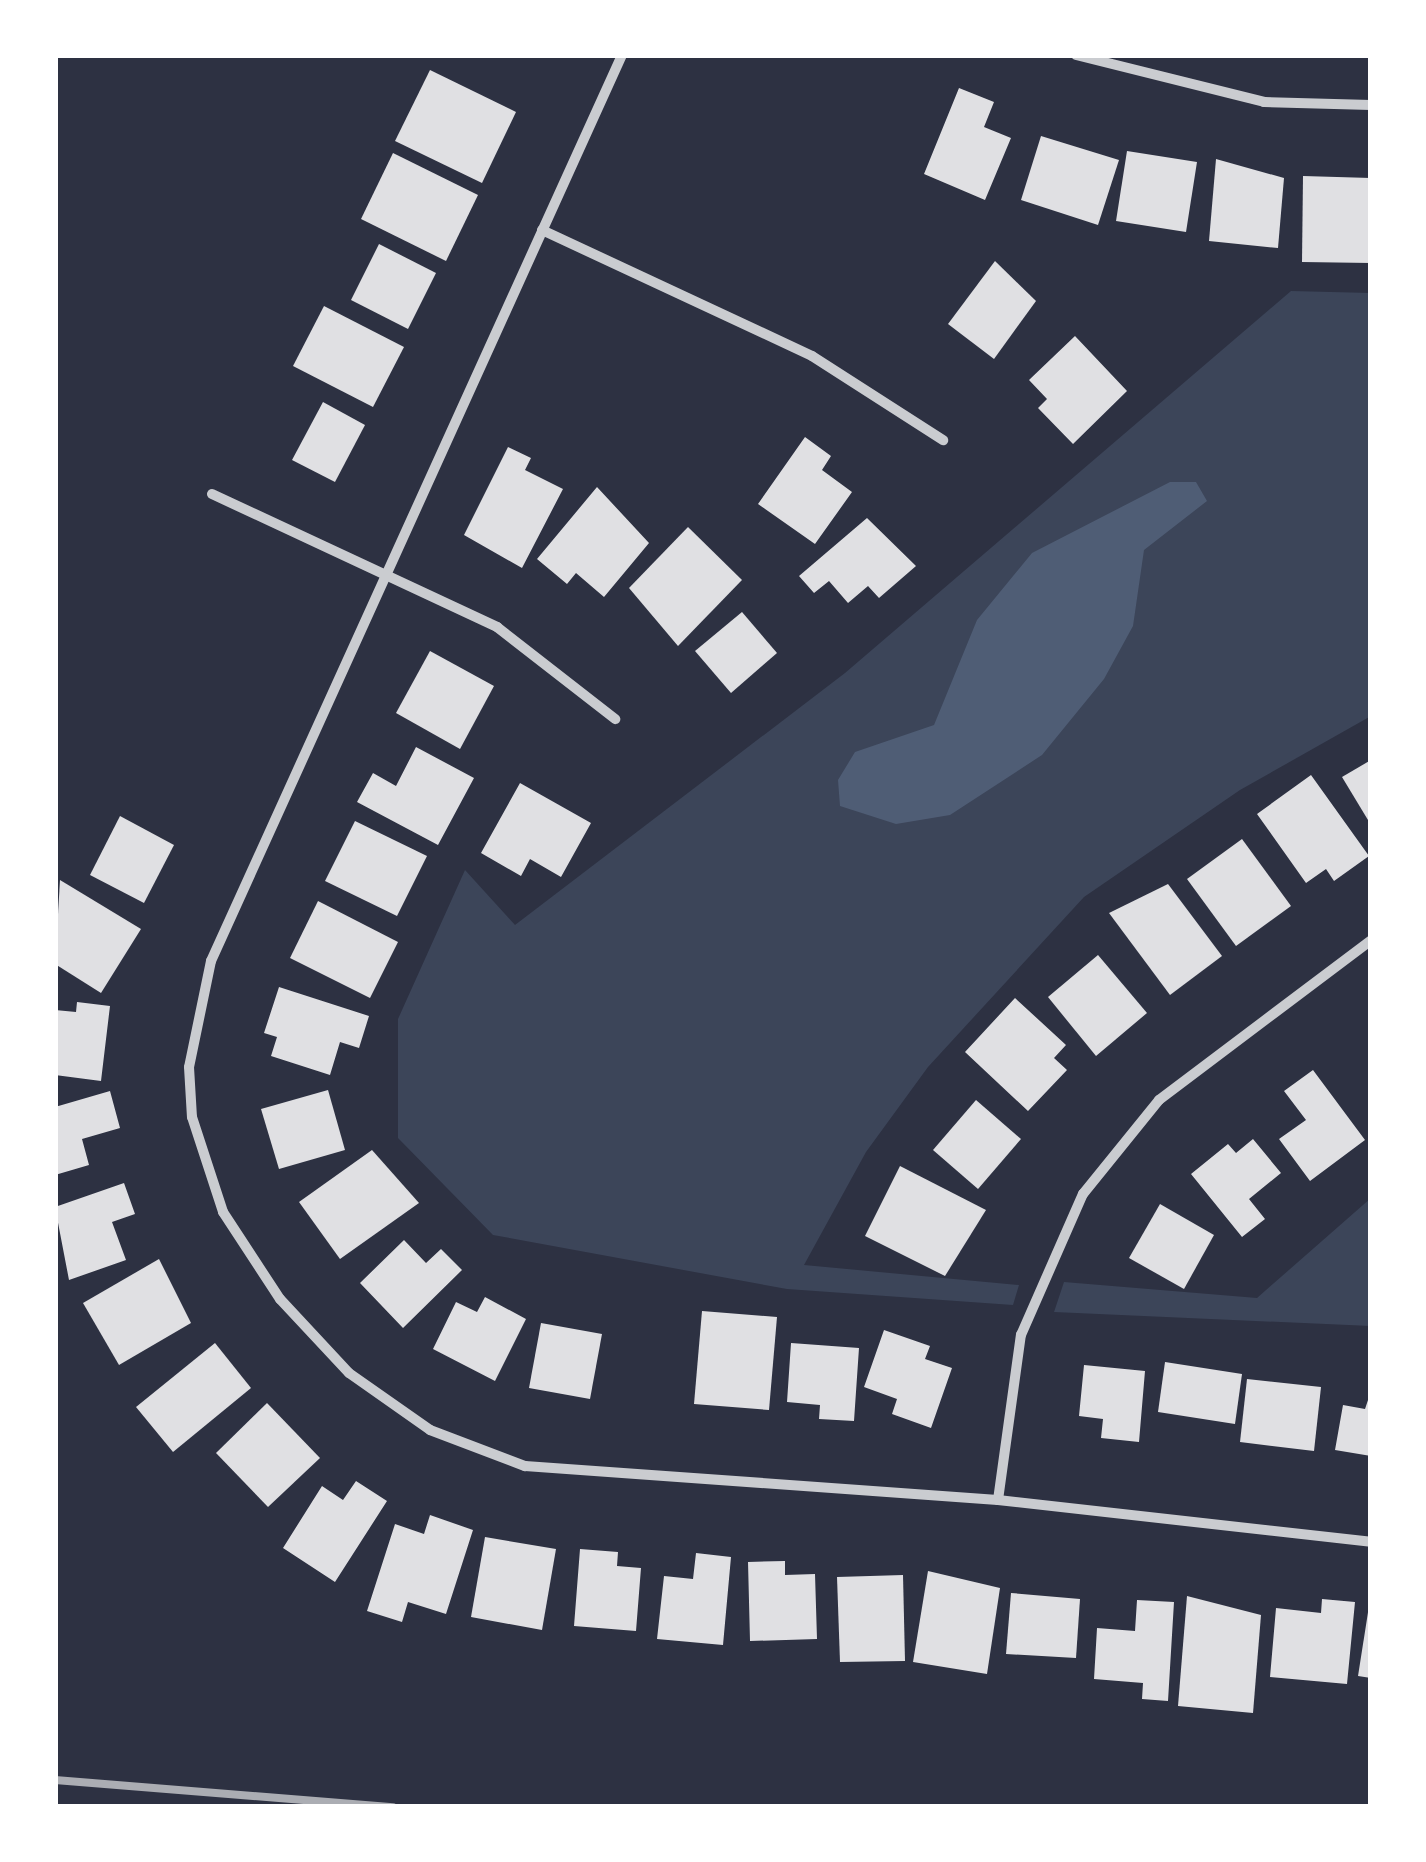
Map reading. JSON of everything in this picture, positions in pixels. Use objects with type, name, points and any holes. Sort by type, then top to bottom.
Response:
[{"type":"street","points":[[622,55],[386,576],[194,1016],[192,1116],[223,1212],[252,1258],[349,1373],[476,1451],[571,1471],[998,1500],[1371,1542]]},
{"type":"street","points":[[1076,55],[1264,102],[1371,105]]},
{"type":"street","points":[[542,230],[812,356],[943,440]]},
{"type":"street","points":[[212,494],[498,627],[615,720]]},
{"type":"street","points":[[998,1500],[1021,1336],[1082,1194],[1158,1100],[1371,940]]},
{"type":"shaded area","points":[[1291,291],[1371,293],[1371,716],[1240,790],[1084,897],[928,1067],[866,1152],[804,1265],[1019,1285],[1013,1305],[787,1289],[493,1235],[398,1138],[398,1019],[465,870],[515,925],[845,673]]},
{"type":"shaded area","points":[[1170,482],[1196,482],[1207,501],[1144,550],[1133,626],[1104,679],[1042,755],[950,815],[896,824],[840,806],[838,780],[855,752],[934,725],[977,620],[1032,553]]},
{"type":"shaded area","points":[[1371,1198],[1371,1326],[1054,1312],[1064,1282],[1257,1298]]},
{"type":"building","points":[[430,70],[516,112],[482,183],[395,141]]},
{"type":"building","points":[[959,88],[994,102],[984,127],[1011,138],[985,200],[924,174]]},
{"type":"building","points":[[1041,136],[1119,160],[1098,225],[1021,200]]},
{"type":"building","points":[[1127,151],[1197,162],[1186,232],[1116,221]]},
{"type":"building","points":[[393,153],[478,195],[446,261],[361,219]]},
{"type":"building","points":[[1216,159],[1284,178],[1278,248],[1209,241]]},
{"type":"building","points":[[1303,176],[1371,178],[1371,263],[1302,262]]},
{"type":"building","points":[[379,244],[436,273],[408,329],[351,300]]},
{"type":"building","points":[[995,261],[1036,301],[994,359],[948,324]]},
{"type":"building","points":[[324,306],[404,347],[373,407],[293,366]]},
{"type":"building","points":[[1075,336],[1127,391],[1073,444],[1038,408],[1047,399],[1029,380]]},
{"type":"building","points":[[323,402],[365,425],[335,482],[292,460]]},
{"type":"building","points":[[805,437],[831,456],[822,470],[852,492],[815,544],[758,504]]},
{"type":"building","points":[[508,447],[531,458],[525,470],[563,489],[522,568],[464,535]]},
{"type":"building","points":[[597,487],[649,543],[604,597],[576,573],[567,584],[537,559]]},
{"type":"building","points":[[867,518],[916,566],[879,598],[868,586],[848,603],[829,581],[814,593],[799,576]]},
{"type":"building","points":[[688,527],[742,580],[678,646],[629,588]]},
{"type":"building","points":[[742,612],[777,653],[731,693],[695,651]]},
{"type":"building","points":[[430,651],[494,686],[460,749],[396,713]]},
{"type":"building","points":[[416,747],[474,778],[438,845],[357,802],[373,773],[396,786]]},
{"type":"building","points":[[1371,760],[1371,825],[1342,777]]},
{"type":"building","points":[[1311,775],[1369,856],[1334,881],[1326,869],[1306,883],[1257,814]]},
{"type":"building","points":[[520,783],[591,823],[561,877],[530,859],[521,876],[481,853]]},
{"type":"building","points":[[120,816],[174,845],[144,903],[90,875]]},
{"type":"building","points":[[355,821],[427,856],[397,916],[325,881]]},
{"type":"building","points":[[1242,839],[1291,906],[1236,946],[1187,879]]},
{"type":"building","points":[[60,880],[141,929],[101,993],[55,964]]},
{"type":"building","points":[[1168,884],[1222,956],[1170,995],[1109,913]]},
{"type":"building","points":[[318,901],[398,942],[370,998],[290,958]]},
{"type":"building","points":[[1098,955],[1147,1013],[1096,1056],[1048,997]]},
{"type":"building","points":[[279,987],[369,1016],[359,1048],[340,1042],[330,1075],[271,1056],[277,1037],[264,1033]]},
{"type":"building","points":[[1015,998],[1066,1045],[1054,1058],[1067,1070],[1028,1111],[965,1052]]},
{"type":"building","points":[[77,1002],[110,1006],[101,1081],[55,1075],[55,1010],[76,1012]]},
{"type":"building","points":[[1313,1070],[1365,1140],[1310,1181],[1279,1139],[1306,1120],[1284,1091]]},
{"type":"building","points":[[328,1090],[345,1150],[279,1169],[261,1109]]},
{"type":"building","points":[[110,1091],[120,1128],[82,1139],[89,1165],[55,1175],[55,1107]]},
{"type":"building","points":[[976,1100],[1021,1139],[978,1189],[933,1150]]},
{"type":"building","points":[[1253,1139],[1281,1173],[1249,1199],[1265,1219],[1242,1237],[1191,1174],[1228,1144],[1236,1153]]},
{"type":"building","points":[[372,1150],[419,1203],[340,1259],[299,1202]]},
{"type":"building","points":[[900,1166],[986,1210],[945,1276],[865,1236]]},
{"type":"building","points":[[124,1183],[135,1214],[112,1222],[126,1260],[69,1280],[55,1207]]},
{"type":"building","points":[[1160,1204],[1214,1235],[1184,1289],[1129,1258]]},
{"type":"building","points":[[404,1240],[426,1263],[441,1249],[462,1270],[403,1328],[360,1283]]},
{"type":"building","points":[[159,1259],[191,1323],[119,1365],[83,1303]]},
{"type":"building","points":[[485,1297],[526,1319],[495,1381],[433,1349],[456,1302],[477,1312]]},
{"type":"building","points":[[702,1311],[777,1317],[769,1410],[694,1404]]},
{"type":"building","points":[[541,1323],[602,1334],[590,1399],[529,1388]]},
{"type":"building","points":[[884,1330],[930,1346],[925,1359],[952,1368],[931,1428],[892,1414],[897,1399],[864,1387]]},
{"type":"building","points":[[215,1343],[251,1388],[173,1452],[136,1407]]},
{"type":"building","points":[[791,1343],[859,1348],[854,1421],[819,1419],[820,1405],[787,1402]]},
{"type":"building","points":[[1165,1362],[1242,1374],[1235,1424],[1158,1412]]},
{"type":"building","points":[[1084,1365],[1145,1371],[1139,1442],[1101,1438],[1103,1419],[1079,1416]]},
{"type":"building","points":[[1247,1379],[1321,1387],[1314,1451],[1240,1442]]},
{"type":"building","points":[[1371,1391],[1371,1456],[1335,1450],[1343,1405],[1365,1409]]},
{"type":"building","points":[[267,1403],[320,1458],[268,1507],[216,1453]]},
{"type":"building","points":[[356,1481],[387,1501],[335,1582],[283,1548],[322,1486],[343,1500]]},
{"type":"building","points":[[430,1515],[473,1530],[446,1614],[408,1602],[402,1622],[367,1611],[395,1524],[424,1534]]},
{"type":"building","points":[[485,1537],[556,1549],[542,1630],[471,1617]]},
{"type":"building","points":[[580,1549],[618,1552],[617,1566],[641,1568],[636,1631],[574,1626]]},
{"type":"building","points":[[696,1553],[731,1557],[723,1645],[657,1639],[664,1576],[693,1579]]},
{"type":"building","points":[[785,1561],[785,1575],[815,1574],[817,1639],[750,1641],[748,1562]]},
{"type":"building","points":[[928,1571],[1000,1588],[987,1674],[913,1662]]},
{"type":"building","points":[[903,1575],[905,1661],[840,1662],[837,1577]]},
{"type":"building","points":[[1011,1593],[1080,1599],[1076,1658],[1006,1654]]},
{"type":"building","points":[[1187,1596],[1261,1615],[1253,1713],[1178,1706]]},
{"type":"building","points":[[1322,1599],[1355,1602],[1347,1684],[1270,1677],[1276,1608],[1321,1613]]},
{"type":"building","points":[[1137,1600],[1174,1602],[1168,1701],[1142,1699],[1143,1683],[1094,1679],[1097,1628],[1135,1631]]},
{"type":"building","points":[[1371,1606],[1371,1678],[1358,1676]]},
{"type":"railway","points":[[55,1780],[393,1807]]}]
